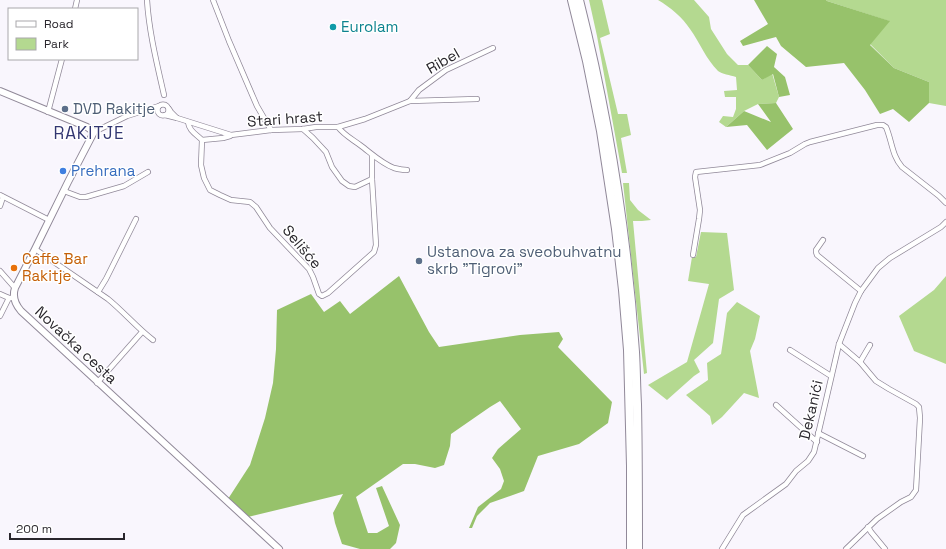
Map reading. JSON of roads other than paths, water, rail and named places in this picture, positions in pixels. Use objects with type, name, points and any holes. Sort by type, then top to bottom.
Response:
[{"type":"highway","points":[[572,0],[601,131],[615,222],[622,282],[628,350],[631,466],[631,549]]},
{"type":"highway","points":[[579,0],[599,83],[610,143],[630,292],[635,354],[639,466],[638,549]]},
{"type":"street","points":[[137,113],[147,112],[165,115],[168,112],[152,39],[147,0]]},
{"type":"street","points":[[213,0],[257,106],[271,130]]},
{"type":"street","name":"Ribel","points":[[410,100],[419,90],[446,70],[493,48]]},
{"type":"street","points":[[48,112],[62,60]]},
{"type":"street","points":[[0,91],[87,127],[94,132]]},
{"type":"street","points":[[158,113],[158,109],[164,95]]},
{"type":"street","name":"Ribel","points":[[338,127],[365,119],[410,100],[477,99]]},
{"type":"street","points":[[0,316],[12,298],[15,288],[94,132],[127,116],[164,104],[168,107]]},
{"type":"street","name":"Stari hrast","points":[[168,107],[177,118]]},
{"type":"street","name":"Stari hrast","points":[[165,115],[231,135],[271,130],[338,127],[343,133],[372,155],[395,168],[407,170]]},
{"type":"street","points":[[188,122],[191,131],[202,140],[223,138],[231,135]]},
{"type":"street","points":[[694,255],[699,214],[695,177],[696,172],[760,164],[790,153],[810,142],[877,125],[883,125],[886,127],[894,155],[902,167],[946,203]]},
{"type":"street","points":[[303,129],[326,152],[332,167],[342,181],[349,186],[355,187],[372,179],[372,155]]},
{"type":"street","name":"Selišće","points":[[202,140],[201,165],[204,178],[210,190],[232,200],[250,202],[256,207],[270,228],[308,269],[313,277],[319,294],[322,296],[328,293],[374,252],[376,245],[372,179]]},
{"type":"street","points":[[64,191],[80,197],[86,197],[129,184],[148,172]]},
{"type":"street","points":[[0,206],[2,196],[49,220]]},
{"type":"street","points":[[98,292],[136,219]]},
{"type":"street","name":"Dekanići","points":[[722,549],[743,515],[786,484],[796,471],[808,461],[814,452],[839,344],[861,291],[878,268],[890,258],[942,227],[946,222]]},
{"type":"street","points":[[823,240],[816,250],[817,255],[861,291]]},
{"type":"street","points":[[35,250],[98,292],[119,308],[142,332],[152,340]]},
{"type":"street","points":[[0,271],[15,288]]},
{"type":"street","points":[[0,294],[12,298]]},
{"type":"street","name":"Novačka cesta","points":[[12,298],[21,312],[279,549]]},
{"type":"street","points":[[97,383],[142,332]]},
{"type":"street","points":[[839,344],[860,362],[876,381],[920,407],[916,490],[911,497],[901,502],[877,519],[846,549]]},
{"type":"street","points":[[860,362],[870,345]]},
{"type":"street","points":[[790,350],[831,376]]},
{"type":"street","points":[[776,405],[816,442]]},
{"type":"street","points":[[818,433],[863,456]]},
{"type":"street","points":[[868,527],[885,549]]},
{"type":"place","name":"Eurolam","points":[[333,27]]},
{"type":"place","name":"DVD Rakitje","points":[[65,109]]},
{"type":"place","name":"Prehrana","points":[[63,171]]},
{"type":"place","name":"Ustanova za sveobuhvatnu skrb \"Tigrovi\"","points":[[419,261]]},
{"type":"place","name":"Caffe Bar Rakitje","points":[[14,268]]},
{"type":"district","name":"RAKITJE","points":[[89,133]]}]
